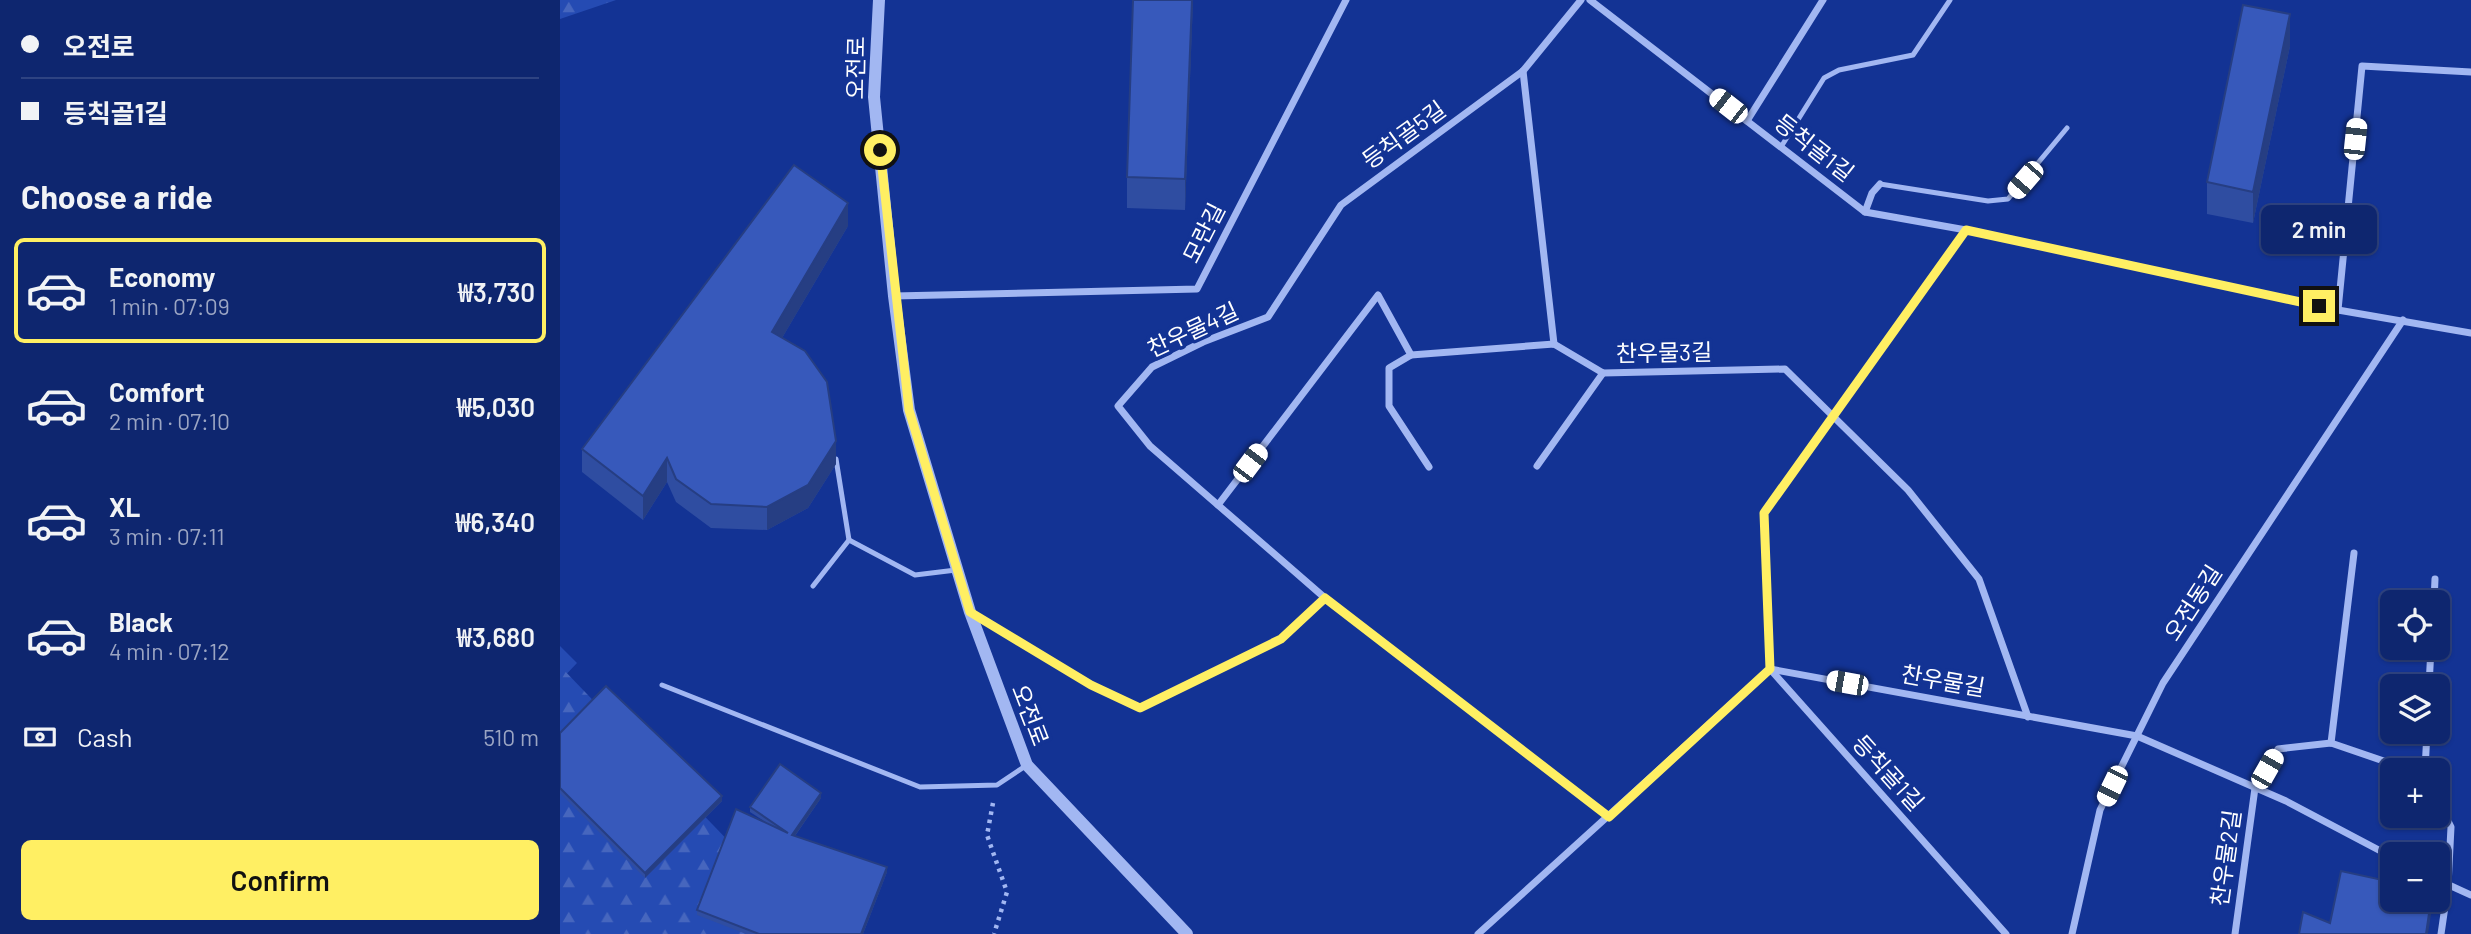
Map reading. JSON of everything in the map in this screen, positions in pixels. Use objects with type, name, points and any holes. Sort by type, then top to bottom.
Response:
[{"type":"street","name":"오전로","points":[[879,0],[874,97],[894,296],[909,410],[956,570],[1027,765],[1186,934]]},
{"type":"street","name":"모란길","points":[[894,296],[1197,289],[1346,0]]},
{"type":"street","name":"등칙골5길","points":[[1268,317],[1341,205],[1523,71],[1581,0]]},
{"type":"street","name":"등칙골1길","points":[[1590,0],[1865,212],[1966,230],[2338,310],[2471,333]]},
{"type":"street","points":[[1747,121],[1823,0]]},
{"type":"street","points":[[2338,310],[2362,66],[2471,72]]},
{"type":"street","points":[[1429,467],[1389,406],[1390,368],[1411,355],[1554,344],[1523,71]]},
{"type":"street","points":[[1865,212],[1872,193],[1880,184]]},
{"type":"street","points":[[1478,934],[1770,669],[1764,513],[1966,230]]},
{"type":"street","points":[[1218,505],[1378,295],[1411,355]]},
{"type":"street","name":"찬우물4길","points":[[1268,317],[1203,342],[1152,367],[1118,406],[1150,446],[1325,598],[1609,817]]},
{"type":"street","name":"오전동길","points":[[2072,934],[2100,810],[2163,683],[2403,320]]},
{"type":"street","name":"찬우물3길","points":[[1554,344],[1603,373],[1785,369],[1908,490],[1979,579],[2028,716]]},
{"type":"street","points":[[1537,466],[1603,373]]},
{"type":"street","points":[[2330,743],[2354,553]]},
{"type":"street","points":[[2435,579],[2435,590]]},
{"type":"street","points":[[970,612],[1091,685],[1140,708],[1281,639],[1325,598]]},
{"type":"street","name":"등칙골1길","points":[[1770,669],[2006,934]]},
{"type":"street","name":"찬우물길","points":[[1770,669],[2137,736],[2256,788],[2380,850]]},
{"type":"street","points":[[2256,788],[2278,749],[2330,743],[2380,760]]},
{"type":"street","name":"찬우물2길","points":[[2235,934],[2256,788]]},
{"type":"street","points":[[2450,825],[2450,847]]},
{"type":"street","points":[[2450,887],[2471,895]]},
{"type":"street","points":[[2441,934],[2444,912]]},
{"type":"lane","points":[[1782,147],[1824,78],[1839,69],[1913,55],[1950,0]]},
{"type":"lane","points":[[1880,184],[1988,201],[2008,199],[2067,128]]},
{"type":"lane","points":[[813,586],[849,540],[835,452]]},
{"type":"lane","points":[[849,540],[915,575],[956,570]]},
{"type":"lane","points":[[662,685],[920,787],[997,785],[1027,765]]},
{"type":"path","points":[[994,934],[1007,892],[987,835],[997,785]]},
{"type":"green space","points":[[560,0],[616,0],[560,19]]},
{"type":"green space","points":[[560,646],[577,663],[560,681]]},
{"type":"green space","points":[[560,666],[818,934],[560,934]]},
{"type":"building","points":[[1133,0],[1192,0],[1185,179],[1127,177]]},
{"type":"building","points":[[2243,5],[2290,14],[2253,192],[2207,182]]},
{"type":"building","points":[[794,165],[848,203],[772,332],[805,351],[827,382],[836,441],[808,485],[767,507],[711,504],[676,479],[667,458],[643,496],[582,449]]},
{"type":"building","points":[[606,686],[722,796],[645,873],[560,788],[560,733]]},
{"type":"building","points":[[780,764],[821,793],[792,835],[887,867],[861,934],[759,934],[697,910],[736,809],[788,833],[750,807]]},
{"type":"building","points":[[2341,871],[2380,879],[2380,912],[2429,912],[2426,934],[2299,934],[2303,912],[2330,923]]},
{"type":"route","points":[[880,150],[894,296],[909,410],[970,612],[1091,685],[1140,708],[1281,639],[1325,598],[1609,817],[1770,669],[1764,513],[1966,230],[2319,306]]}]
